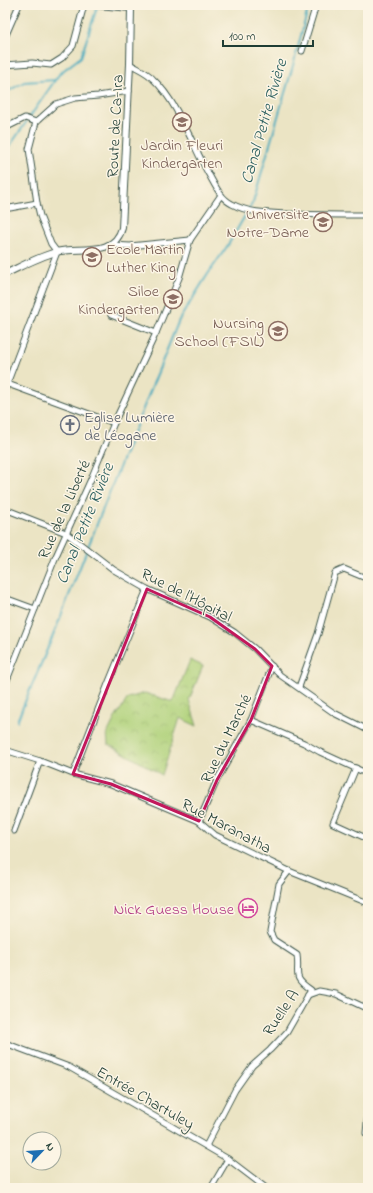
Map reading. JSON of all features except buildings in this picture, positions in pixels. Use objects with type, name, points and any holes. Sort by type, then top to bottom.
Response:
[{"type":"street","points":[[5,37],[19,5]]},
{"type":"street","points":[[5,65],[32,63],[51,64],[62,58],[73,46],[84,5]]},
{"type":"street","points":[[98,5],[131,6]]},
{"type":"street","points":[[302,51],[316,5]]},
{"type":"street","name":"Route de Ca-Ira","points":[[112,245],[120,236],[122,228],[129,91],[131,6]]},
{"type":"street","points":[[130,64],[154,79],[169,99],[196,152],[221,195],[231,204],[244,209],[259,212],[368,215]]},
{"type":"street","points":[[57,252],[51,244],[40,216],[37,203],[29,149],[36,122],[56,104],[74,98],[129,91]]},
{"type":"street","points":[[5,128],[25,118],[36,122]]},
{"type":"street","name":"Rue de la Liberté","points":[[5,685],[66,533],[91,479],[114,423],[156,333],[179,278],[190,240],[221,195]]},
{"type":"street","points":[[10,208],[37,203]]},
{"type":"street","points":[[5,274],[37,259],[57,252],[95,249],[112,245],[130,246],[190,240]]},
{"type":"street","points":[[57,252],[6,386],[114,423]]},
{"type":"street","points":[[111,315],[156,333]]},
{"type":"street","name":"Rue de l'Hôpital","points":[[5,508],[66,533],[114,570],[147,589],[210,617],[255,649],[280,675],[334,713],[368,730]]},
{"type":"street","points":[[299,687],[318,634],[335,573],[344,569],[368,579]]},
{"type":"street","points":[[73,774],[105,690],[147,589]]},
{"type":"street","points":[[5,598],[35,608]]},
{"type":"street","name":"Rue du Marché","points":[[199,821],[217,780],[250,720],[272,666]]},
{"type":"street","points":[[250,720],[304,743],[368,774]]},
{"type":"street","name":"Rue Maranatha","points":[[5,750],[40,761],[73,774],[111,784],[199,821],[215,835],[289,871],[368,903]]},
{"type":"street","points":[[14,831],[40,761]]},
{"type":"street","points":[[356,768],[333,823],[368,839]]},
{"type":"street","name":"Ruelle A","points":[[206,1146],[235,1090],[252,1066],[287,1032],[311,990],[298,979],[297,955],[274,940],[270,932],[279,884],[289,871]]},
{"type":"street","points":[[308,996],[319,991],[336,994],[368,1009]]},
{"type":"street","name":"Entrée Chartuley","points":[[5,1043],[68,1067],[228,1159],[266,1188]]},
{"type":"street","points":[[366,1133],[368,1112]]},
{"type":"street","points":[[211,1188],[228,1159]]},
{"type":"highlighted area","points":[[147,589],[210,617],[255,649],[272,666],[251,720],[217,780],[199,821],[111,784],[73,774]]},
{"type":"green space","points":[[190,660],[203,666],[189,700],[197,726],[180,718],[162,775],[108,744],[107,734],[128,698],[145,693],[173,702]]},
{"type":"waterway","name":"Canal Petite Rivière","points":[[17,721],[57,626],[179,320],[228,245],[253,202],[309,5]]},
{"type":"waterway","points":[[5,153],[60,73],[81,57],[97,7]]},
{"type":"waterway","points":[[5,93],[24,82],[55,80]]},
{"type":"place","name":"Jardin Fleuri Kindergarten","points":[[182,122]]},
{"type":"place","name":"Universite Notre-Dame","points":[[323,222]]},
{"type":"place","name":"Ecole Martin Luther King","points":[[92,257]]},
{"type":"place","name":"Siloe Kindergarten","points":[[173,299]]},
{"type":"place","name":"Nursing School (FSIL)","points":[[278,331]]},
{"type":"place","name":"Eglise Lumière de Léogane","points":[[70,425]]},
{"type":"place","name":"Nick Guess House","points":[[248,908]]}]
